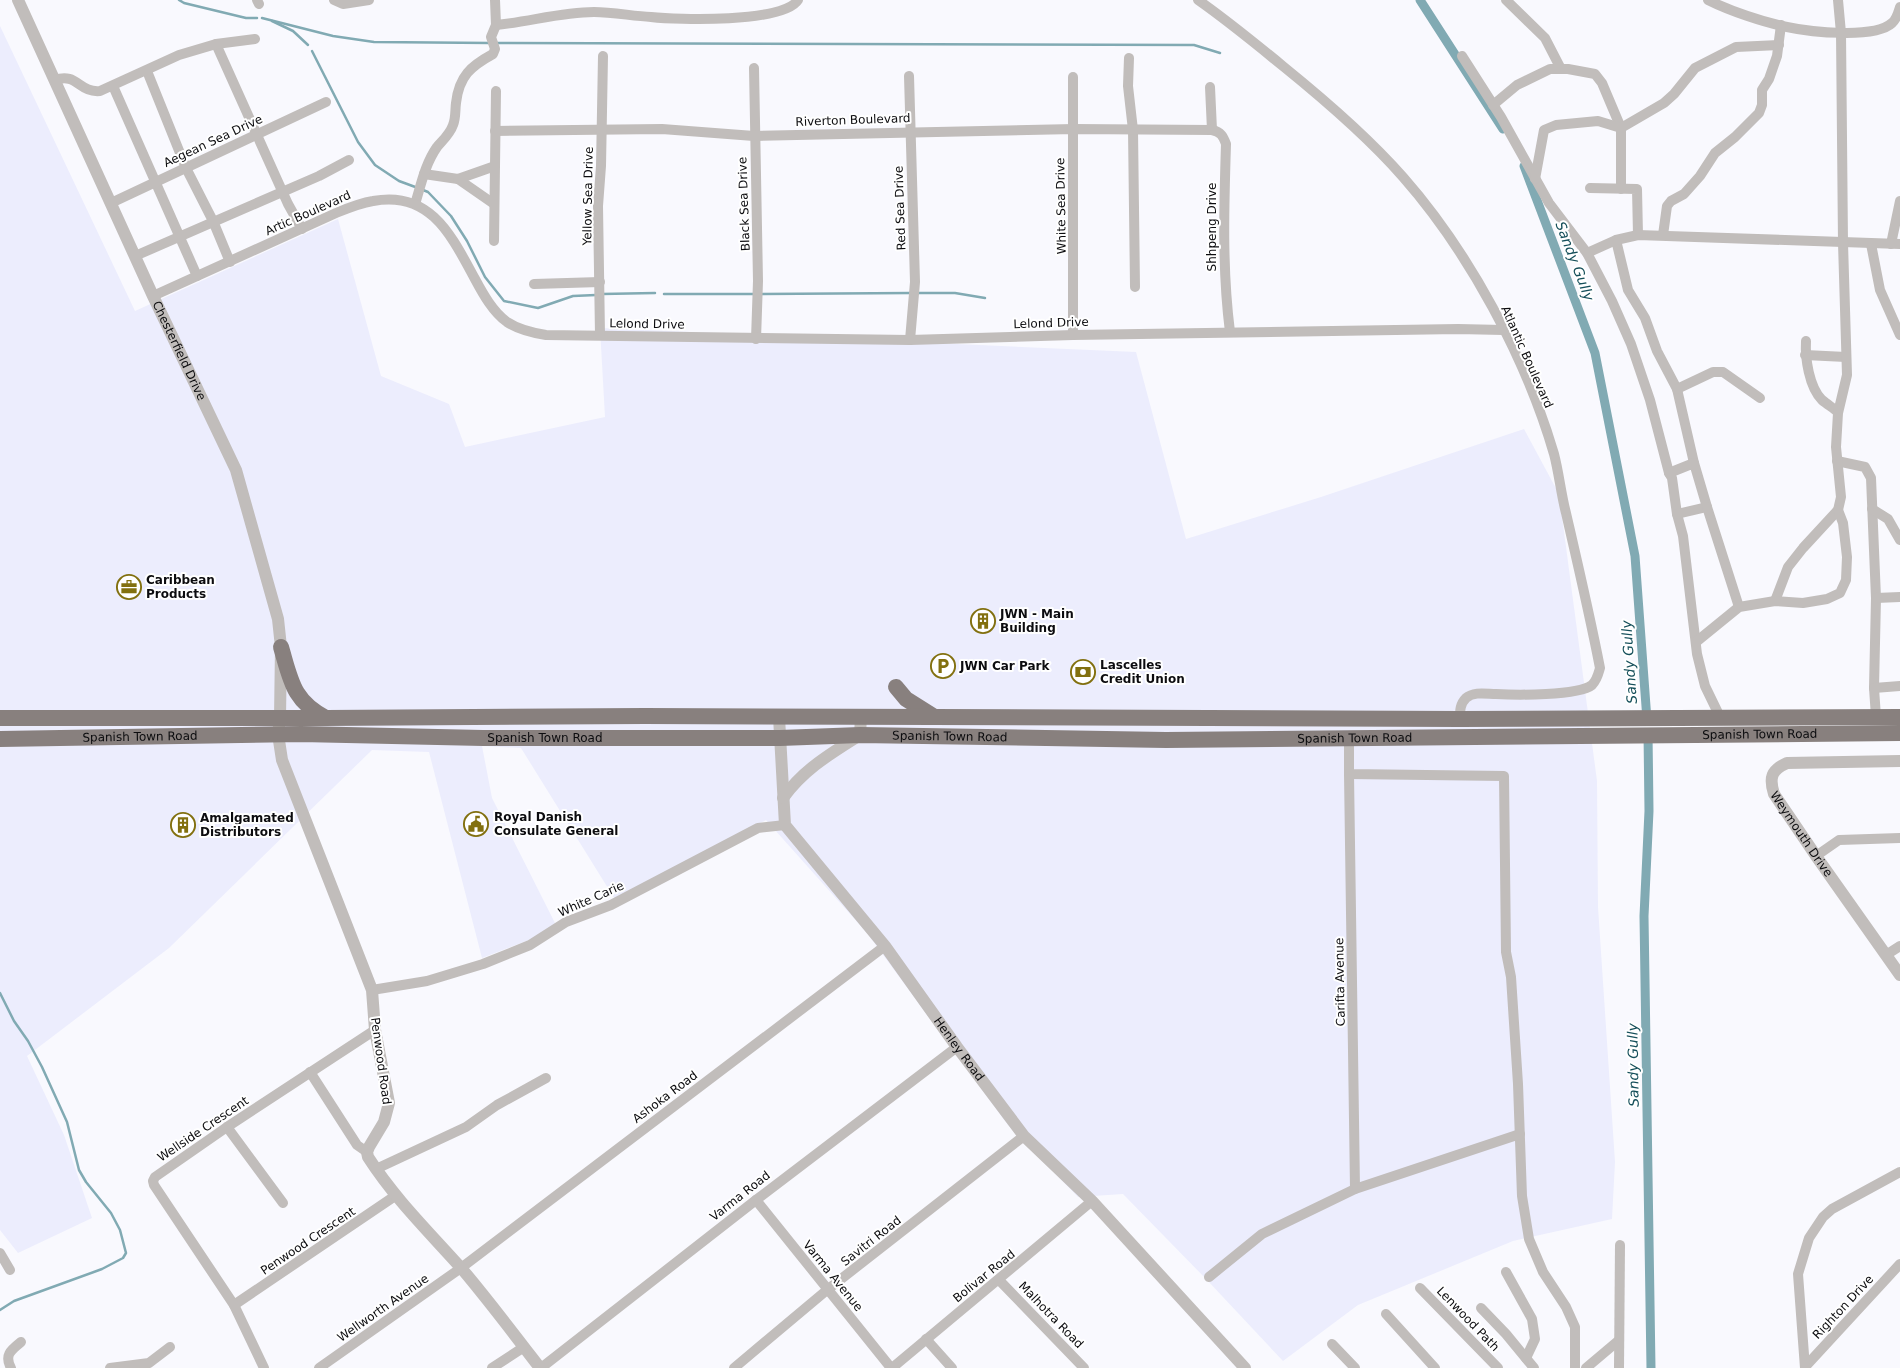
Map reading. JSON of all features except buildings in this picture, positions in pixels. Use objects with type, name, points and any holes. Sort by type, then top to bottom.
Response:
[{"type":"highway","points":[[281,647],[291,680],[300,698],[313,711],[326,718]]},
{"type":"highway","points":[[896,687],[906,699],[935,718]]},
{"type":"highway","points":[[501,716],[507,721],[630,730],[635,737]]},
{"type":"highway","name":"Spanish Town Road","points":[[0,718],[501,716],[1460,719],[1900,717]]},
{"type":"highway","points":[[1166,718],[1166,740]]},
{"type":"highway","name":"Spanish Town Road","points":[[0,739],[278,734],[483,738],[780,738],[860,735],[1166,740],[1900,733]]},
{"type":"street","name":"Chesterfield Drive","points":[[18,0],[135,256],[232,460],[278,619],[281,647],[278,734]]},
{"type":"street","points":[[334,0],[343,4],[369,0]]},
{"type":"street","points":[[416,201],[422,178],[437,147],[446,138],[453,126],[457,91],[463,76],[493,54],[495,49],[491,38],[496,25],[495,0]]},
{"type":"street","points":[[496,25],[521,23],[559,15],[594,12],[653,18],[735,19],[778,11],[796,3],[798,0]]},
{"type":"street","name":"Atlantic Boulevard","points":[[1198,0],[1225,19],[1321,97],[1363,135],[1404,178],[1471,269],[1532,391],[1554,454],[1566,513],[1580,567],[1600,668],[1597,680],[1590,686],[1576,691],[1478,694],[1468,696],[1461,704],[1460,719]]},
{"type":"street","points":[[1506,0],[1545,38],[1561,69]]},
{"type":"street","points":[[1708,0],[1725,8],[1781,25],[1841,33],[1878,31],[1896,25],[1900,7]]},
{"type":"street","points":[[1776,601],[1788,567],[1838,510],[1841,497],[1836,447],[1838,412],[1847,376],[1843,243],[1841,33],[1838,0]]},
{"type":"street","points":[[1663,235],[1667,206],[1671,201],[1684,194],[1700,176],[1715,153],[1735,138],[1759,113],[1762,105],[1762,90],[1769,79],[1777,56],[1781,25]]},
{"type":"street","points":[[55,80],[69,78],[91,92],[100,91],[179,55],[216,44],[255,39]]},
{"type":"street","points":[[216,44],[282,191],[302,229]]},
{"type":"street","points":[[1535,179],[1544,130],[1556,125],[1598,121],[1621,128],[1664,103],[1674,94],[1695,68],[1736,47],[1779,45]]},
{"type":"street","name":"Yellow Sea Drive","points":[[600,335],[598,206],[601,166],[603,56]]},
{"type":"street","points":[[1462,56],[1493,104],[1549,203],[1587,253],[1612,301],[1631,344],[1650,400],[1669,473],[1672,478],[1677,514],[1683,536],[1697,654],[1705,686],[1720,717]]},
{"type":"street","points":[[1129,58],[1128,86],[1133,130],[1135,287]]},
{"type":"street","name":"Black Sea Drive","points":[[754,68],[758,285],[756,339]]},
{"type":"street","points":[[1493,104],[1517,85],[1550,70],[1561,69],[1595,74],[1602,83],[1621,128],[1621,189]]},
{"type":"street","points":[[147,71],[186,168],[214,221],[230,262]]},
{"type":"street","name":"Red Sea Drive","points":[[909,76],[915,282],[910,340]]},
{"type":"street","name":"White Sea Drive","points":[[1073,77],[1073,334]]},
{"type":"street","points":[[113,86],[197,276]]},
{"type":"street","points":[[1210,87],[1212,130]]},
{"type":"street","points":[[494,242],[496,91]]},
{"type":"street","name":"Aegean Sea Drive","points":[[111,203],[326,102]]},
{"type":"street","name":"Riverton Boulevard","points":[[495,131],[662,130],[754,136],[910,131],[1212,130]]},
{"type":"street","name":"Shhpeng Drive","points":[[1212,130],[1218,131],[1226,144],[1223,242],[1230,332]]},
{"type":"street","points":[[135,256],[319,176],[349,160]]},
{"type":"street","points":[[422,178],[458,179],[494,166]]},
{"type":"street","points":[[458,179],[494,204]]},
{"type":"street","points":[[1590,188],[1637,189],[1638,235]]},
{"type":"street","name":"Artic Boulevard","points":[[154,296],[363,203],[393,199],[416,201],[443,225],[482,292],[506,322],[527,331],[546,335],[600,335]]},
{"type":"street","points":[[1587,253],[1616,240],[1638,235],[1896,244],[1900,201]]},
{"type":"street","points":[[1616,240],[1628,290],[1645,318],[1657,351],[1676,389],[1694,463],[1739,607]]},
{"type":"street","points":[[1871,244],[1880,290],[1900,335]]},
{"type":"street","points":[[534,284],[600,282]]},
{"type":"street","name":"Lelond Drive","points":[[600,335],[910,340],[1073,334],[1503,330]]},
{"type":"street","points":[[1806,341],[1805,355],[1811,379],[1821,398],[1838,412]]},
{"type":"street","points":[[1805,355],[1846,357]]},
{"type":"street","points":[[1676,389],[1713,372],[1723,372],[1760,398]]},
{"type":"street","points":[[1837,461],[1865,467],[1871,478],[1876,598],[1874,688],[1876,717]]},
{"type":"street","points":[[1669,473],[1694,463]]},
{"type":"street","points":[[1677,514],[1707,507]]},
{"type":"street","points":[[1872,509],[1888,519],[1900,540]]},
{"type":"street","points":[[1696,642],[1739,607],[1776,601],[1803,603],[1828,599],[1840,593],[1846,580],[1847,557],[1843,523],[1838,510]]},
{"type":"street","points":[[1876,598],[1900,597]]},
{"type":"street","points":[[1874,688],[1900,686]]},
{"type":"street","points":[[779,717],[785,825]]},
{"type":"street","points":[[783,798],[795,782],[811,767],[860,735],[861,717]]},
{"type":"street","name":"Penwood Road","points":[[278,734],[282,760],[372,990],[375,1030],[389,1103],[386,1117],[367,1152]]},
{"type":"street","name":"Carifta Avenue","points":[[1349,737],[1355,1189]]},
{"type":"street","name":"Weymouth Drive","points":[[1900,760],[1787,763],[1778,767],[1772,774],[1771,783],[1774,794],[1900,975]]},
{"type":"street","points":[[1349,774],[1504,776],[1506,952],[1511,976],[1522,1196],[1529,1239],[1543,1272],[1566,1307],[1575,1327],[1575,1368]]},
{"type":"street","name":"White Carie","points":[[372,990],[427,981],[530,945],[566,922],[611,905],[758,828],[785,825]]},
{"type":"street","name":"Henley Road","points":[[785,825],[885,946],[957,1047],[1024,1136],[1092,1202],[1245,1368]]},
{"type":"street","points":[[1816,856],[1839,840],[1900,838]]},
{"type":"street","name":"Ashoka Road","points":[[461,1268],[885,946]]},
{"type":"street","points":[[1886,955],[1900,946]]},
{"type":"street","name":"Wellside Crescent","points":[[264,1368],[234,1305],[153,1181],[155,1177],[227,1127],[375,1030]]},
{"type":"street","name":"Varma Road","points":[[540,1368],[957,1047]]},
{"type":"street","points":[[310,1072],[357,1145],[367,1152],[368,1157],[395,1196],[461,1268],[509,1326],[540,1368]]},
{"type":"street","points":[[376,1169],[466,1127],[497,1105],[546,1078]]},
{"type":"street","points":[[227,1127],[283,1203]]},
{"type":"street","points":[[1209,1277],[1262,1234],[1355,1189],[1520,1134]]},
{"type":"street","name":"Savitri Road","points":[[734,1368],[827,1290],[1024,1136]]},
{"type":"street","points":[[1805,1368],[1798,1274],[1809,1238],[1832,1209],[1900,1172]]},
{"type":"street","name":"Penwood Crescent","points":[[234,1305],[395,1196]]},
{"type":"street","name":"Varma Avenue","points":[[756,1200],[891,1368]]},
{"type":"street","name":"Bolivar Road","points":[[891,1368],[1092,1202]]},
{"type":"street","points":[[1619,1368],[1620,1245]]},
{"type":"street","points":[[0,1253],[10,1270]]},
{"type":"street","name":"Righton Drive","points":[[1805,1368],[1900,1264]]},
{"type":"street","name":"Wellworth Avenue","points":[[319,1368],[461,1268]]},
{"type":"street","points":[[1506,1272],[1532,1319],[1535,1339],[1526,1358]]},
{"type":"street","name":"Malhotra Road","points":[[999,1280],[1084,1368]]},
{"type":"street","name":"Lenwood Path","points":[[1420,1288],[1498,1368]]},
{"type":"street","points":[[1481,1308],[1506,1334],[1534,1368]]},
{"type":"street","points":[[1386,1314],[1435,1368]]},
{"type":"street","points":[[926,1339],[952,1368]]},
{"type":"street","points":[[1586,1368],[1618,1341]]},
{"type":"street","points":[[11,1368],[8,1356],[11,1350],[21,1342]]},
{"type":"street","points":[[1332,1344],[1355,1368]]},
{"type":"street","points":[[110,1368],[149,1363],[170,1347]]},
{"type":"street","points":[[492,1368],[524,1347]]},
{"type":"shaded area","points":[[0,26],[135,311],[338,219],[381,376],[449,404],[465,447],[605,417],[600,328],[1136,352],[1186,539],[1321,497],[1524,429],[1559,494],[1597,781],[1598,907],[1615,1162],[1612,1219],[1513,1241],[1358,1305],[1283,1361],[1123,1194],[1078,1197],[1008,1125],[867,933],[766,820],[616,901],[521,748],[482,746],[492,798],[558,929],[482,958],[429,752],[372,750],[169,948],[27,1056],[64,1135],[92,1218],[18,1253],[0,1230]]},
{"type":"waterway","points":[[179,0],[184,3],[246,18],[257,18]]},
{"type":"waterway","name":"Sandy Gully","points":[[1420,0],[1503,129]]},
{"type":"waterway","points":[[262,18],[333,36],[374,42],[490,43]]},
{"type":"waterway","points":[[272,21],[293,31],[308,45]]},
{"type":"waterway","points":[[496,43],[1194,45],[1220,53]]},
{"type":"waterway","points":[[312,51],[358,142],[375,165],[399,181],[418,188]]},
{"type":"waterway","name":"Sandy Gully","points":[[1524,166],[1595,353],[1635,556],[1647,720]]},
{"type":"waterway","points":[[423,190],[428,192],[451,216],[467,241],[485,277],[504,301],[538,308],[573,296],[596,295]]},
{"type":"waterway","points":[[602,294],[655,293]]},
{"type":"waterway","points":[[761,294],[911,293]]},
{"type":"waterway","points":[[916,293],[955,293],[985,298]]},
{"type":"waterway","points":[[664,294],[756,294]]},
{"type":"waterway","name":"Sandy Gully","points":[[1648,733],[1649,811],[1644,916],[1651,1368]]},
{"type":"waterway","points":[[0,993],[14,1021],[28,1041],[42,1067],[67,1122],[79,1170],[86,1182],[111,1213],[120,1230],[126,1253],[123,1258],[102,1269],[14,1301],[0,1310]]},
{"type":"place","name":"Caribbean Products","points":[[129,587]]},
{"type":"place","name":"JWN - Main Building","points":[[983,621]]},
{"type":"place","name":"JWN Car Park","points":[[943,666]]},
{"type":"place","name":"Lascelles Credit Union","points":[[1083,672]]},
{"type":"place","name":"Royal Danish Consulate General","points":[[476,824]]},
{"type":"place","name":"Amalgamated Distributors","points":[[183,825]]}]
